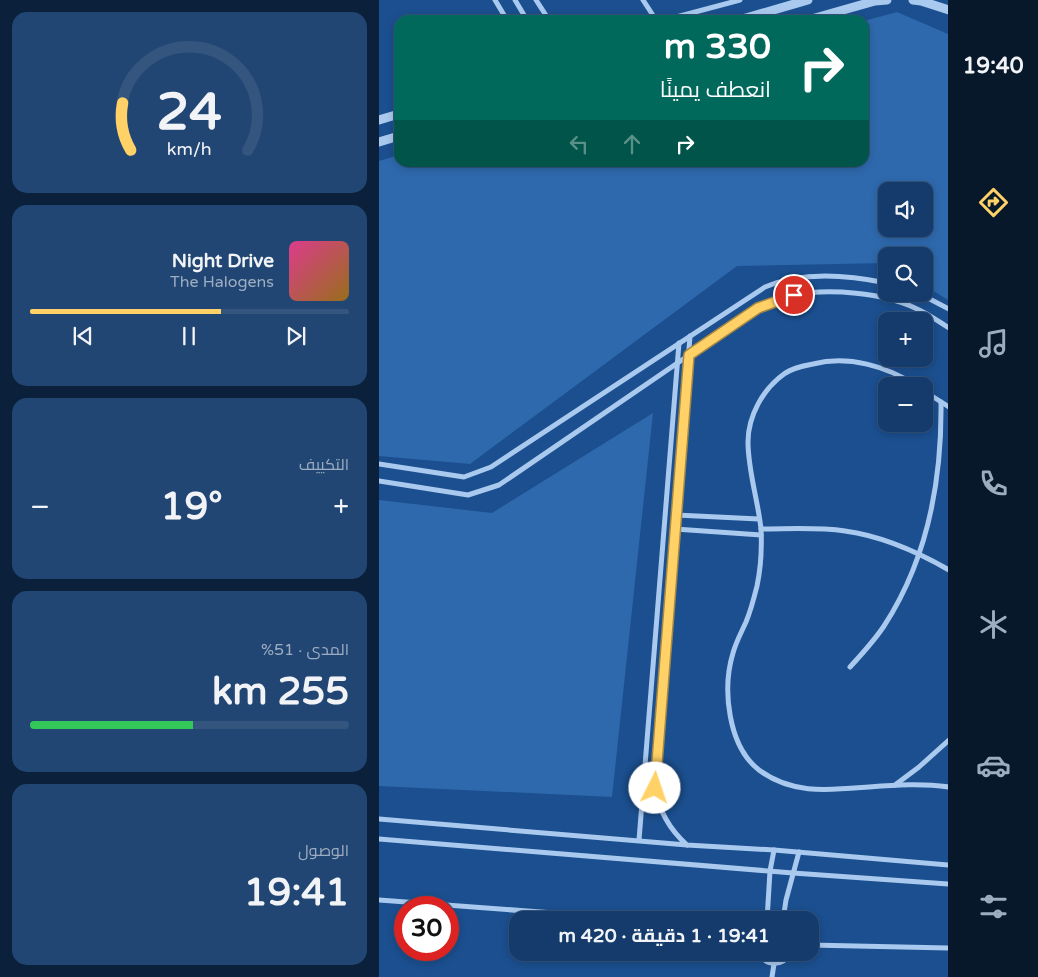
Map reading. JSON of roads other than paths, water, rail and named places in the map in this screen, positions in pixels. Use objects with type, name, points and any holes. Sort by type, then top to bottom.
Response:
[{"type":"street","points":[[495,0],[504,15]]},
{"type":"street","points":[[515,0],[524,15]]},
{"type":"street","points":[[536,0],[546,15]]},
{"type":"street","points":[[643,0],[653,15]]},
{"type":"street","points":[[684,15],[740,0]]},
{"type":"street","points":[[756,15],[808,0]]},
{"type":"street","points":[[826,15],[887,0]]},
{"type":"street","points":[[913,0],[948,10]]},
{"type":"street","points":[[379,120],[394,116]]},
{"type":"street","points":[[379,142],[394,138]]},
{"type":"street","points":[[379,464],[464,477],[491,467],[756,292],[786,279],[820,276],[878,282]]},
{"type":"street","points":[[379,481],[468,495],[499,485],[758,308],[782,298],[819,292],[863,294],[890,299],[916,308],[948,328]]},
{"type":"street","points":[[933,301],[948,309]]},
{"type":"street","points":[[687,845],[675,834],[666,820],[659,805],[655,788],[690,336]]},
{"type":"street","points":[[639,840],[679,343]]},
{"type":"street","points":[[899,377],[887,371],[860,363],[846,361],[820,362],[796,368],[785,374],[773,384],[761,399],[749,430],[749,456],[761,532],[759,579],[732,655],[729,673],[729,708],[740,745],[748,760],[773,779],[804,789],[820,790],[919,784],[948,787]]},
{"type":"street","points":[[933,397],[948,407]]},
{"type":"street","points":[[850,667],[884,626],[909,579],[918,554],[928,521],[937,479],[941,402]]},
{"type":"street","points":[[676,515],[759,519]]},
{"type":"street","points":[[675,529],[761,532],[825,529],[844,531],[882,539],[918,554],[948,570]]},
{"type":"street","points":[[895,785],[919,767],[948,740]]},
{"type":"street","points":[[379,819],[948,865]]},
{"type":"street","points":[[379,839],[793,874],[948,884]]},
{"type":"street","points":[[768,911],[770,872],[774,850]]},
{"type":"street","points":[[785,911],[799,852]]},
{"type":"street","points":[[379,900],[526,911]]},
{"type":"street","points":[[819,945],[948,948]]},
{"type":"street","points":[[766,961],[774,964],[783,961]]},
{"type":"street","points":[[772,977],[774,964]]}]
